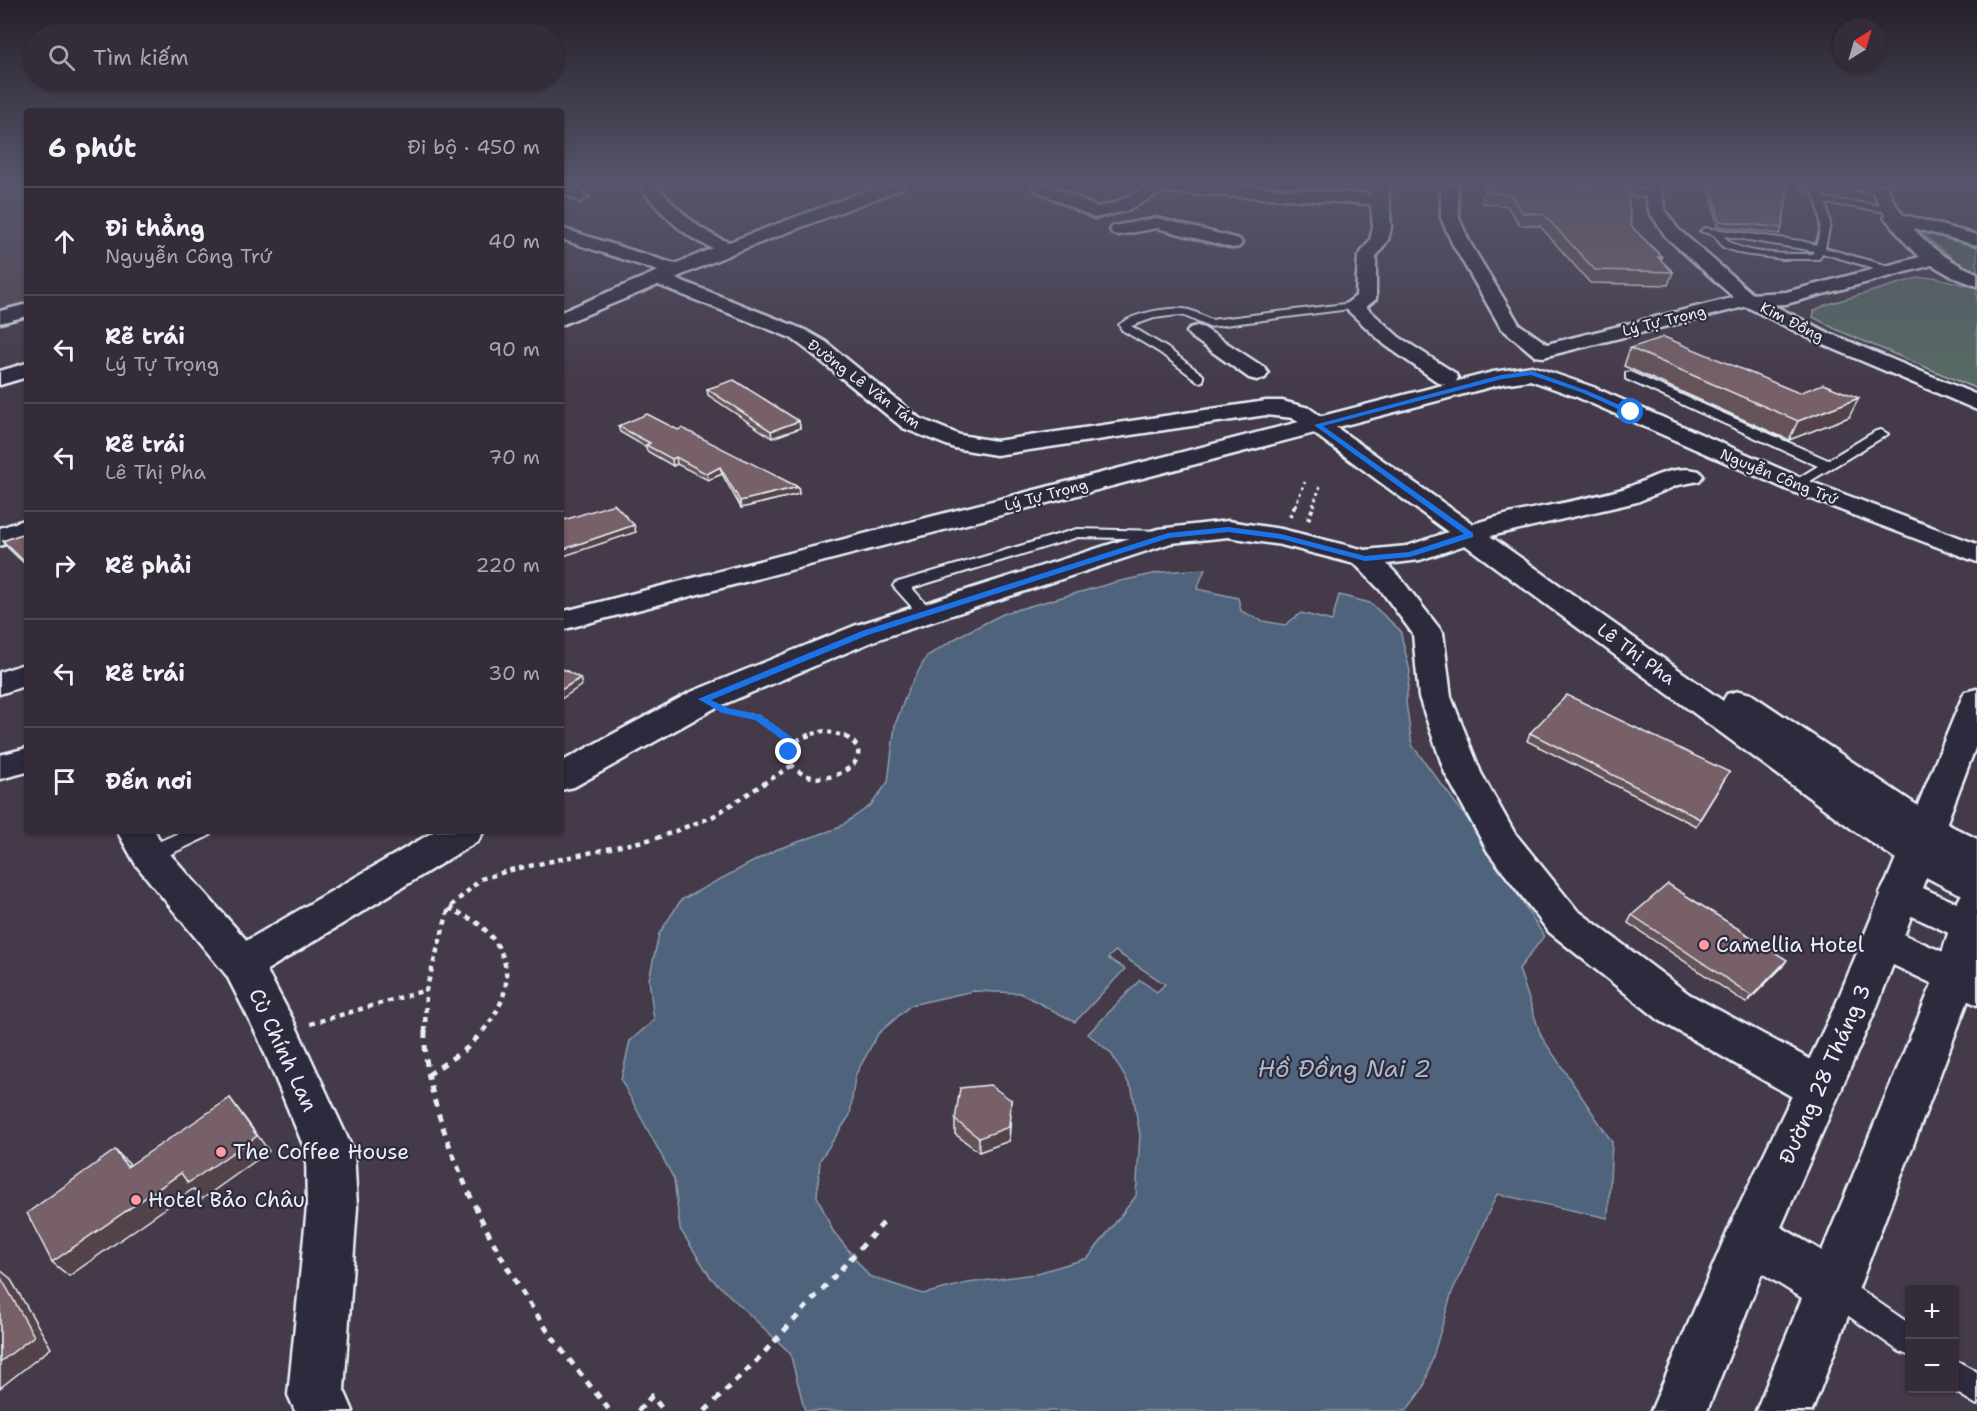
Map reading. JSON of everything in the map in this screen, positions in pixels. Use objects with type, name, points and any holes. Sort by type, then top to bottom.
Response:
[{"type":"street","name":"Đường Lê Văn Tám","points":[[609,252],[667,275],[798,334],[818,347],[911,423],[944,438],[972,444],[1007,447],[1266,408],[1282,408],[1319,417]]},
{"type":"street","points":[[564,318],[721,252]]},
{"type":"street","points":[[1371,252],[1367,257],[1366,299],[1353,306],[1392,341],[1447,378]]},
{"type":"street","name":"Nguyễn Công Trứ","points":[[1466,252],[1511,328],[1538,362],[1585,392],[1797,485],[1977,554]]},
{"type":"street","name":"Kim Đồng","points":[[1693,252],[1748,300],[1777,304],[1822,338],[1977,402]]},
{"type":"street","points":[[1923,252],[1933,260],[1977,280]]},
{"type":"street","name":"Lý Tự Trọng","points":[[1567,364],[1891,270],[1933,260]]},
{"type":"street","name":"Lý Tự Trọng","points":[[564,601],[1319,417],[1501,377],[1538,362],[1748,300]]},
{"type":"street","points":[[0,317],[24,311]]},
{"type":"street","points":[[1507,355],[1511,328]]},
{"type":"street","points":[[1197,332],[1257,373]]},
{"type":"street","name":"Lý Tự Trọng","points":[[564,620],[1319,417],[1485,368],[1507,355],[1524,349],[1538,362]]},
{"type":"street","points":[[1538,362],[1567,364],[1585,392]]},
{"type":"street","points":[[0,378],[24,371]]},
{"type":"street","name":"Lê Thị Pha","points":[[1319,417],[1481,531],[1782,762],[1921,842],[1975,911]]},
{"type":"street","points":[[564,776],[703,699],[865,633],[1168,535],[1228,530],[1290,539],[1365,558],[1410,554],[1481,531],[1628,496],[1673,478],[1690,476]]},
{"type":"street","points":[[0,537],[24,528]]},
{"type":"street","points":[[1365,558],[1392,586],[1428,633],[1435,697],[1463,773],[1501,842],[1563,921],[1674,1006],[1819,1088]]},
{"type":"street","points":[[0,684],[24,674]]},
{"type":"street","name":"Đường 28 Tháng 3","points":[[1679,1411],[1751,1238],[1882,941],[1977,700]]},
{"type":"street","points":[[0,745],[24,739]]},
{"type":"street","points":[[0,767],[24,761]]},
{"type":"street","points":[[242,964],[460,834]]},
{"type":"street","points":[[1921,842],[1977,855]]},
{"type":"street","name":"Cù Chính Lan","points":[[142,843],[242,964],[278,1033],[330,1152],[332,1206],[316,1395],[325,1411]]},
{"type":"street","points":[[1784,1411],[1832,1287],[1967,982],[1975,911],[1900,893]]},
{"type":"street","points":[[1882,941],[1967,982]]},
{"type":"street","points":[[1751,1238],[1832,1287]]},
{"type":"lane","points":[[1750,252],[1805,258],[1815,257],[1819,252]]},
{"type":"lane","points":[[1830,252],[1891,270]]},
{"type":"lane","points":[[1199,378],[1163,350],[1126,328],[1125,325],[1152,315],[1178,312],[1188,313],[1209,324],[1219,324],[1353,306]]},
{"type":"lane","points":[[1630,376],[1827,465]]},
{"type":"lane","points":[[1797,485],[1881,434]]},
{"type":"lane","points":[[142,843],[187,834]]},
{"type":"lane","points":[[1832,1287],[1906,1339]]},
{"type":"lane","points":[[1959,1377],[1977,1389]]},
{"type":"path","points":[[1290,539],[1305,482]]},
{"type":"path","points":[[1290,539],[1321,484]]},
{"type":"path","points":[[703,699],[726,711],[758,717],[794,744]]},
{"type":"path","points":[[836,732],[849,737],[856,744],[858,752],[851,766],[831,777],[811,778],[800,774],[791,766],[788,759],[794,744],[812,733],[836,732]]},
{"type":"path","points":[[610,1411],[543,1324],[500,1253],[460,1176],[424,1057],[426,990],[450,908],[481,879],[511,870],[657,838],[712,817],[791,766]]},
{"type":"path","points":[[428,1075],[447,1065],[471,1045],[494,1019],[508,991],[506,962],[498,945],[482,926],[450,908]]},
{"type":"path","points":[[278,1033],[426,990]]},
{"type":"path","points":[[705,1411],[760,1357],[886,1219]]},
{"type":"path","points":[[638,1411],[652,1396],[664,1411]]},
{"type":"shaded area","points":[[0,252],[24,252],[24,305],[0,311]]},
{"type":"green space","points":[[1945,252],[1977,252],[1977,274]]},
{"type":"green space","points":[[1934,277],[1977,288],[1977,389],[1835,329],[1813,317],[1814,311],[1825,305],[1918,278]]},
{"type":"water","name":"Hồ Đồng Nai 2","points":[[1205,569],[1197,589],[1238,598],[1241,611],[1263,621],[1285,625],[1301,613],[1332,621],[1339,595],[1370,603],[1400,630],[1410,671],[1406,702],[1412,745],[1481,837],[1544,936],[1519,969],[1541,1036],[1612,1142],[1608,1218],[1497,1194],[1452,1292],[1424,1387],[1406,1411],[805,1411],[790,1353],[711,1278],[680,1229],[674,1179],[621,1080],[630,1041],[654,1020],[649,979],[659,934],[681,900],[775,850],[838,828],[871,805],[888,782],[895,725],[908,690],[927,656],[963,634],[1005,613],[1116,582],[1162,572]],"holes":[[[1115,951],[1165,984],[1157,992],[1140,980],[1088,1034],[1111,1053],[1132,1089],[1140,1135],[1136,1196],[1088,1258],[1034,1274],[968,1283],[923,1294],[869,1276],[833,1231],[817,1196],[820,1160],[850,1115],[855,1076],[878,1034],[911,1005],[973,991],[1020,993],[1075,1022],[1125,969],[1108,958]]]},
{"type":"building","points":[[1578,252],[1657,252],[1662,257],[1658,257],[1673,272],[1595,270]]},
{"type":"building","points":[[1664,337],[1799,393],[1823,384],[1859,398],[1798,421],[1630,348]]},
{"type":"building","points":[[734,380],[799,421],[771,431],[707,389]]},
{"type":"building","points":[[647,414],[678,430],[682,428],[798,487],[740,501],[720,467],[707,474],[676,457],[672,459],[646,445],[650,443],[618,426]]},
{"type":"building","points":[[614,504],[634,525],[564,549],[564,520]]},
{"type":"building","points":[[24,533],[24,561],[3,541]]},
{"type":"building","points":[[564,670],[580,678],[564,688]]},
{"type":"building","points":[[1567,695],[1729,772],[1700,819],[1530,733]]},
{"type":"building","name":"Camellia Hotel","points":[[1668,884],[1787,960],[1752,996],[1632,915]]},
{"type":"building","points":[[990,1085],[1011,1100],[1009,1127],[979,1138],[955,1120],[960,1088]]},
{"type":"building","points":[[230,1098],[257,1136],[188,1183],[181,1173],[52,1262],[27,1213],[115,1150],[127,1167]]},
{"type":"building","points":[[0,1276],[34,1336],[0,1362]]},
{"type":"place","name":"Camellia Hotel","points":[[1704,945]]},
{"type":"place","name":"The Coffee House","points":[[221,1152]]},
{"type":"place","name":"Hotel Bảo Châu","points":[[136,1200]]},
{"type":"route","points":[[789,752],[794,744],[758,717],[726,711],[703,699],[865,633],[1168,535],[1228,530],[1281,537],[1365,558],[1410,554],[1470,535],[1317,425],[1501,377],[1532,373],[1631,412]]}]
